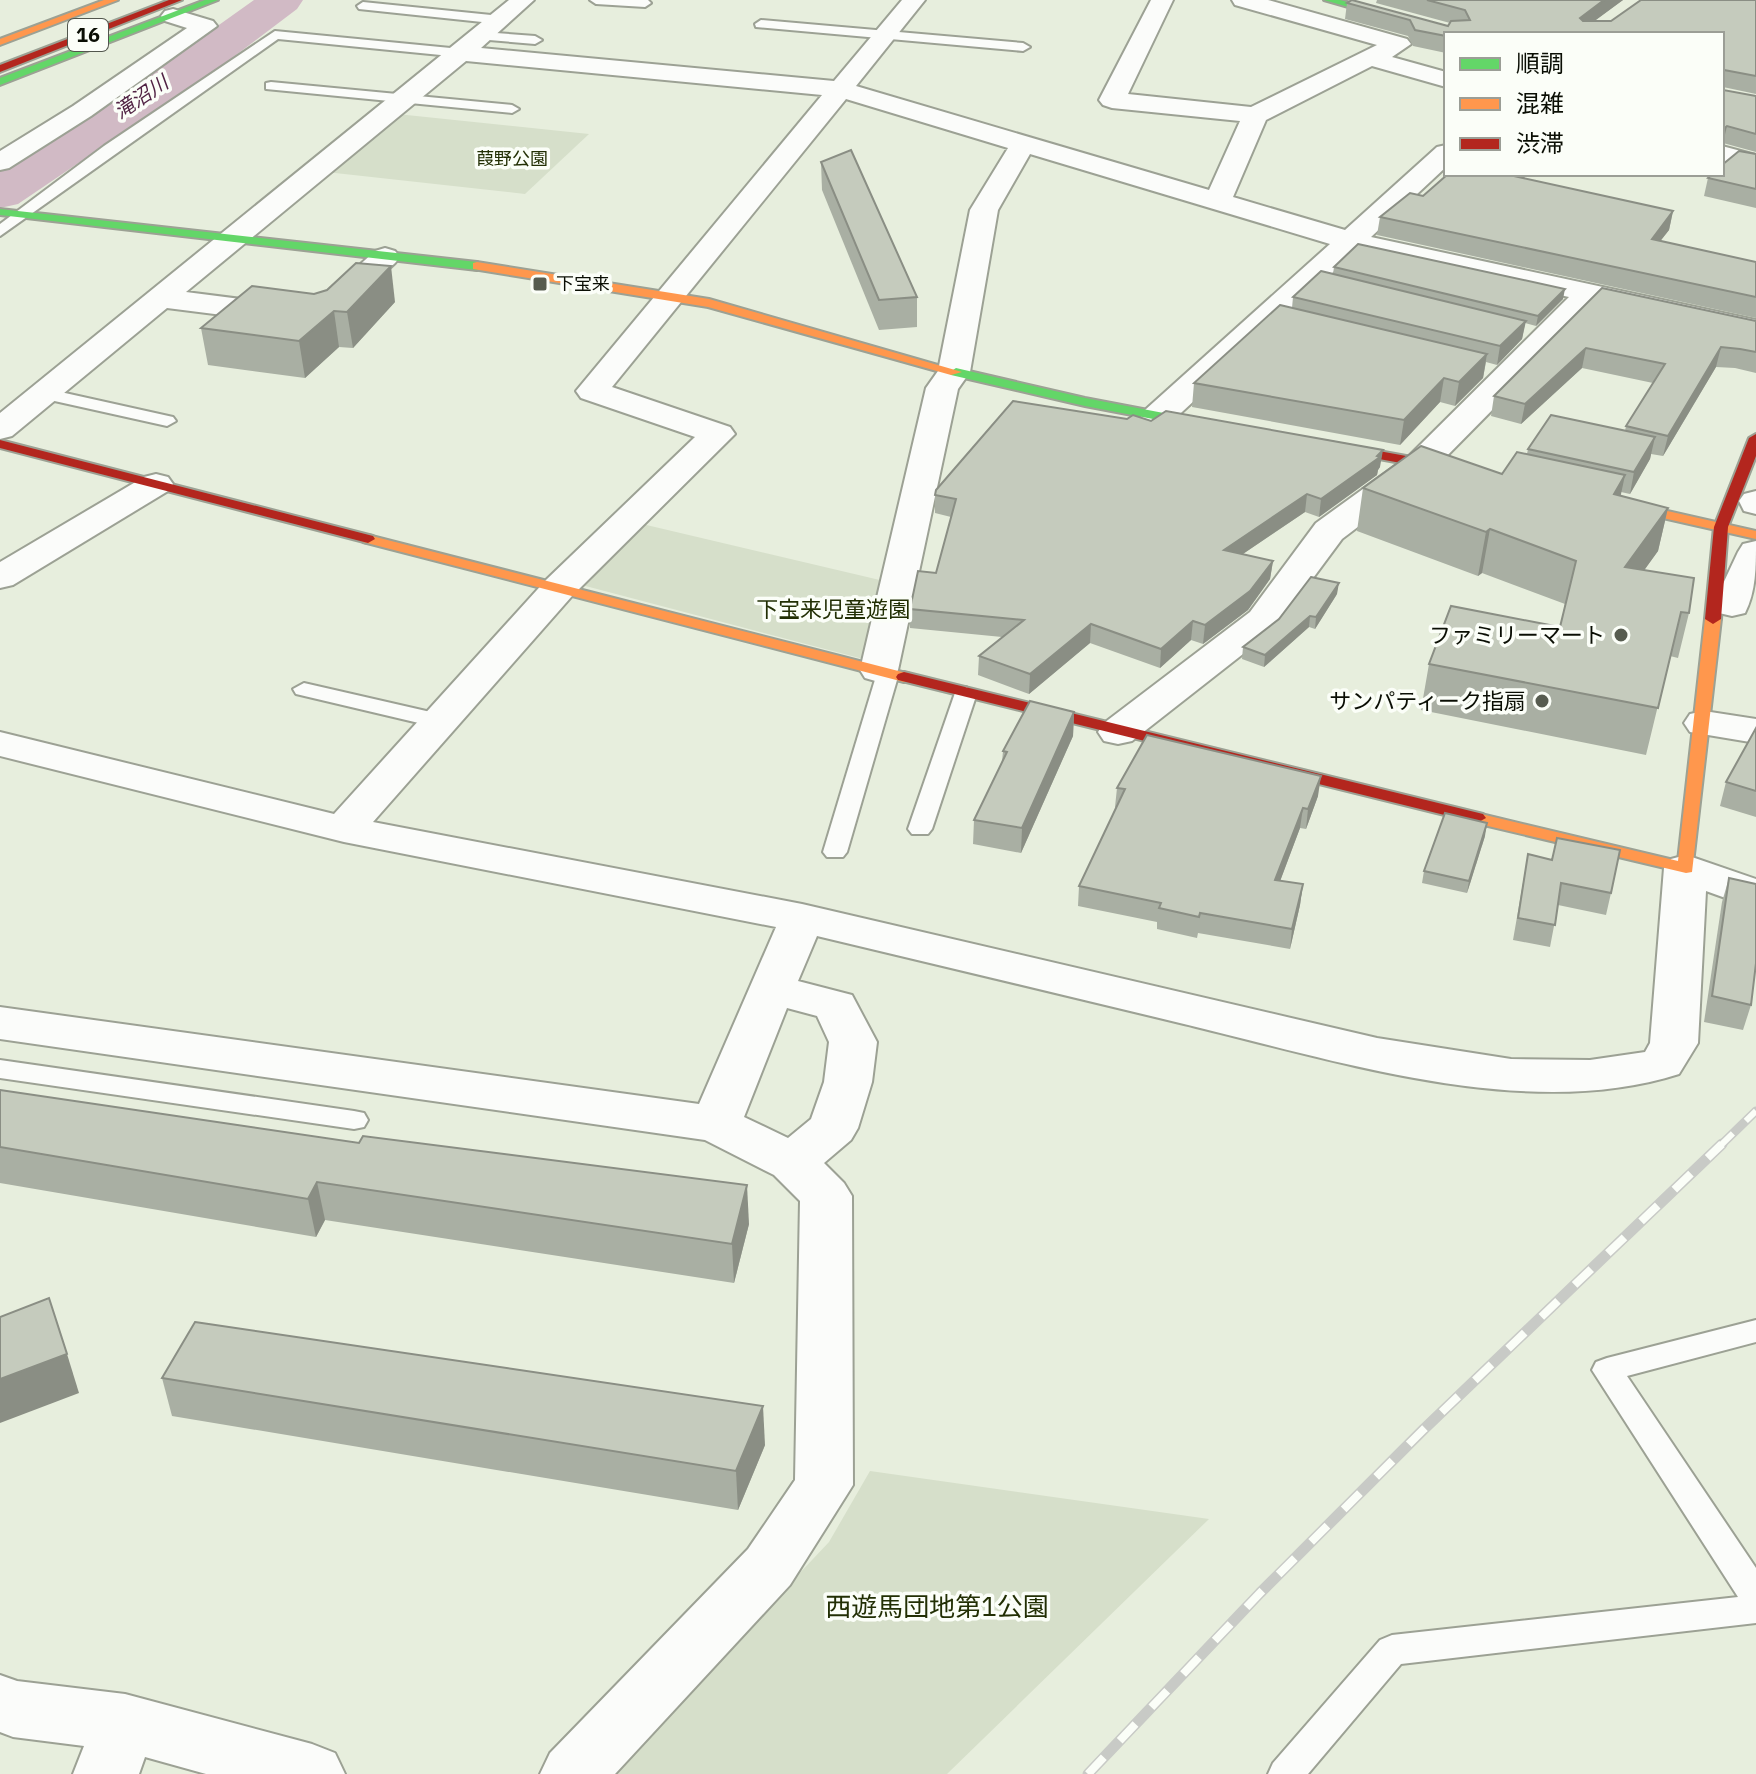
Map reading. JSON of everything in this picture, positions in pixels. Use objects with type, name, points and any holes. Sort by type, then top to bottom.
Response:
[{"type":"main road","points":[[0,42],[113,0]]},
{"type":"main road","name":"16","points":[[0,54],[142,0]]},
{"type":"main road","points":[[0,82],[175,8],[213,0]]},
{"type":"main road","points":[[1329,0],[1447,32]]},
{"type":"main road","name":"16","points":[[0,69],[175,8]]},
{"type":"main road","points":[[10,213],[528,274],[675,296],[802,327],[954,372],[1157,417],[1235,430]]},
{"type":"main road","points":[[1313,443],[1478,474]]},
{"type":"main road","points":[[0,444],[1118,732],[1686,868],[1704,723],[1740,599],[1721,527],[1753,452]]},
{"type":"main road","points":[[1592,498],[1756,535]]},
{"type":"street","points":[[0,429],[47,394],[523,0]]},
{"type":"street","points":[[344,829],[559,588],[718,434],[592,391],[675,296],[839,89],[914,0]]},
{"type":"street","points":[[1162,0],[1112,100],[1255,115],[1399,44],[1243,0]]},
{"type":"street","points":[[0,162],[89,106],[205,26],[175,8]]},
{"type":"street","points":[[481,36],[839,89],[1350,241],[1756,329]]},
{"type":"street","points":[[1373,59],[1444,79]]},
{"type":"street","points":[[0,136],[69,110],[89,106]]},
{"type":"street","points":[[1218,201],[1255,115]]},
{"type":"street","points":[[884,671],[942,388],[954,372],[984,210],[1023,144]]},
{"type":"street","points":[[1157,417],[1316,281],[1350,241],[1444,155]]},
{"type":"street","points":[[1724,155],[1756,163]]},
{"type":"street","points":[[160,298],[319,318],[385,257]]},
{"type":"street","points":[[1118,732],[1263,620],[1329,531],[1422,462],[1539,336],[1591,293]]},
{"type":"street","points":[[0,577],[156,484]]},
{"type":"street","points":[[1740,599],[1756,552]]},
{"type":"street","points":[[1704,723],[1756,731]]},
{"type":"street","points":[[0,744],[344,829],[802,918],[1377,1054],[1511,1075],[1590,1076],[1643,1069],[1662,1063],[1674,1043],[1686,868],[1756,895]]},
{"type":"street","points":[[716,1124],[802,918]]},
{"type":"street","points":[[771,989],[835,1006],[853,1042],[848,1082],[833,1128],[792,1162]]},
{"type":"street","points":[[0,1023],[716,1124],[792,1162],[826,1196],[824,1485],[769,1567],[573,1774]]},
{"type":"street","points":[[0,1703],[116,1748],[312,1774]]},
{"type":"lane","points":[[596,0],[645,3]]},
{"type":"lane","points":[[363,6],[481,36]]},
{"type":"lane","points":[[761,24],[1023,47]]},
{"type":"lane","points":[[0,231],[10,213],[275,35],[481,36],[535,40]]},
{"type":"lane","points":[[271,86],[512,109]]},
{"type":"lane","points":[[47,394],[167,421]]},
{"type":"lane","points":[[835,852],[884,671]]},
{"type":"lane","points":[[304,689],[440,721]]},
{"type":"lane","points":[[920,829],[966,693]]},
{"type":"lane","points":[[0,1069],[354,1120]]},
{"type":"lane","points":[[1756,1331],[1607,1370],[1756,1596]]},
{"type":"lane","points":[[1286,1774],[1392,1650],[1756,1609]]},
{"type":"green space","name":"葭野公園","points":[[397,114],[589,134],[525,194],[326,172]]},
{"type":"green space","name":"下宝来児童遊園","points":[[638,523],[884,581],[867,660],[578,584]]},
{"type":"green space","name":"西遊馬団地第1公園","points":[[870,1471],[1209,1519],[947,1774],[610,1774],[829,1542]]},
{"type":"building","points":[[1352,0],[1448,26],[1451,21],[1470,20],[1465,10],[1427,0],[1604,0],[1580,18],[1583,21],[1611,21],[1641,0],[1756,0],[1756,76],[1724,70],[1724,32],[1444,32],[1444,36],[1415,30],[1410,20],[1347,3]]},
{"type":"building","points":[[1724,90],[1756,96],[1756,134],[1727,126],[1724,128]]},
{"type":"building","points":[[851,150],[917,297],[879,300],[821,162]]},
{"type":"building","points":[[1739,151],[1756,154],[1756,189],[1708,178],[1724,176],[1724,163]]},
{"type":"building","points":[[1446,176],[1514,176],[1673,211],[1652,239],[1756,262],[1756,297],[1380,217],[1410,193],[1423,196]]},
{"type":"building","points":[[1358,244],[1565,289],[1538,316],[1334,267]]},
{"type":"building","points":[[356,263],[391,266],[347,312],[334,311],[299,341],[201,328],[252,286],[314,294],[327,290]]},
{"type":"building","points":[[1321,271],[1526,321],[1500,346],[1293,297]]},
{"type":"building","points":[[1602,288],[1756,321],[1756,352],[1721,347],[1668,436],[1626,426],[1665,364],[1586,348],[1525,404],[1494,396]]},
{"type":"building","points":[[1280,305],[1487,354],[1459,382],[1444,378],[1404,420],[1194,383]]},
{"type":"building","points":[[1013,401],[1127,419],[1133,415],[1151,421],[1166,411],[1383,450],[1377,456],[1380,457],[1321,499],[1307,494],[1224,550],[1273,561],[1250,591],[1205,625],[1193,621],[1161,649],[1091,624],[1030,674],[979,656],[1024,620],[910,609],[918,571],[936,573],[956,499],[935,495],[936,490]]},
{"type":"building","points":[[1551,415],[1655,437],[1634,472],[1528,449]]},
{"type":"building","points":[[1421,446],[1502,474],[1517,452],[1625,475],[1614,494],[1668,508],[1625,567],[1694,578],[1689,613],[1681,612],[1658,708],[1429,664],[1451,606],[1560,627],[1576,561],[1363,488]]},
{"type":"building","points":[[1311,577],[1339,583],[1316,617],[1310,616],[1265,655],[1243,647],[1279,619]]},
{"type":"building","points":[[1030,701],[1074,712],[1022,828],[974,820],[1007,752],[1003,751]]},
{"type":"building","points":[[1756,728],[1756,791],[1726,782]]},
{"type":"building","points":[[1147,735],[1321,776],[1308,809],[1303,808],[1275,880],[1303,884],[1292,929],[1200,913],[1199,917],[1159,908],[1161,903],[1079,886],[1125,789],[1117,788]]},
{"type":"building","points":[[1445,813],[1487,823],[1469,881],[1424,871]]},
{"type":"building","points":[[1557,838],[1620,850],[1611,893],[1561,883],[1555,925],[1518,918],[1528,854],[1552,860]]},
{"type":"building","points":[[1729,878],[1756,884],[1756,963],[1751,1005],[1712,996]]},
{"type":"building","points":[[0,1090],[359,1143],[363,1136],[747,1185],[732,1244],[317,1182],[308,1199],[0,1147]]},
{"type":"building","points":[[49,1298],[67,1354],[0,1379],[0,1317]]},
{"type":"building","points":[[195,1322],[763,1406],[736,1471],[162,1378]]},
{"type":"waterway","name":"滝沼川","points":[[0,193],[204,57],[282,0]]},
{"type":"railway","points":[[1720,1146],[1756,1111]]},
{"type":"railway","points":[[1088,1774],[1260,1593],[1424,1429],[1722,1144]]},
{"type":"traffic: fast","points":[[0,82],[213,0]]},
{"type":"traffic: fast","points":[[1329,0],[1447,32]]},
{"type":"traffic: fast","points":[[0,212],[477,266]]},
{"type":"traffic: fast","points":[[956,372],[1085,402],[1216,427]]},
{"type":"traffic: slow","points":[[0,42],[113,0]]},
{"type":"traffic: slow","points":[[477,266],[709,303],[956,372]]},
{"type":"traffic: slow","points":[[1610,502],[1756,535]]},
{"type":"traffic: slow","points":[[368,539],[904,677]]},
{"type":"traffic: slow","points":[[1477,818],[1686,868],[1713,619]]},
{"type":"traffic: jam","points":[[0,69],[177,0]]},
{"type":"traffic: jam","points":[[1713,619],[1721,527],[1756,438]]},
{"type":"traffic: jam","points":[[0,444],[368,539]]},
{"type":"traffic: jam","points":[[1324,445],[1461,470]]},
{"type":"traffic: jam","points":[[904,677],[1477,818]]},
{"type":"place","name":"下宝来","points":[[540,284]]},
{"type":"place","name":"ファミリーマート","points":[[1621,635]]},
{"type":"place","name":"サンパティーク指扇","points":[[1542,701]]}]
